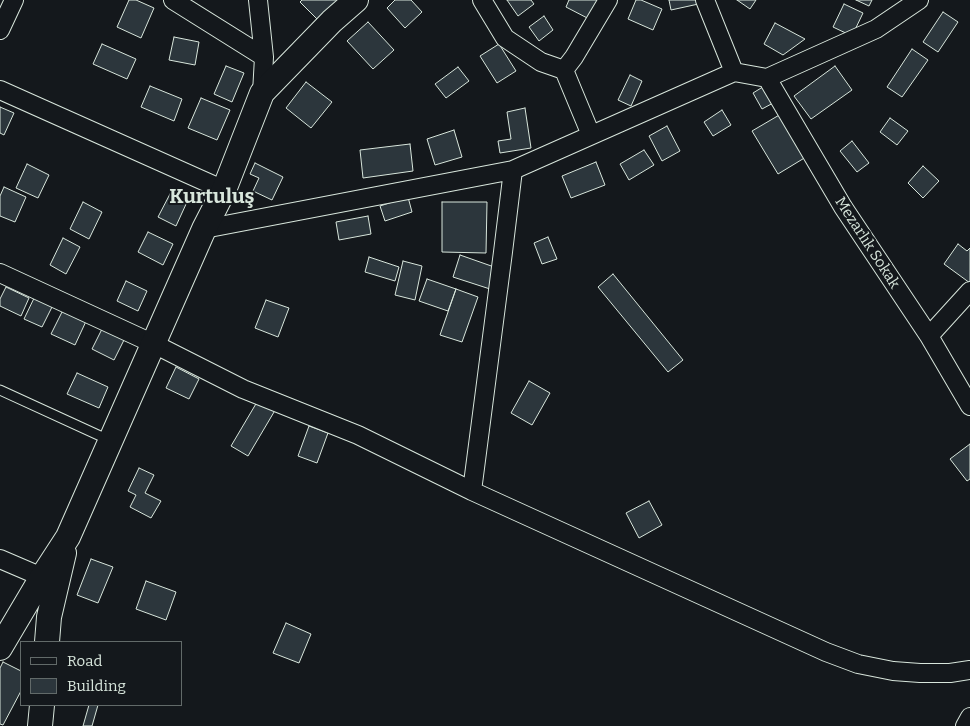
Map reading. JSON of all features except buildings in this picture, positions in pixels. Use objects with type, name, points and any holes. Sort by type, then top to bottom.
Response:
[{"type":"street","points":[[0,30],[14,0]]},
{"type":"street","points":[[173,0],[264,58]]},
{"type":"street","points":[[0,648],[68,537],[204,229],[224,190],[262,93],[264,58],[258,0]]},
{"type":"street","points":[[262,93],[332,21],[356,0]]},
{"type":"street","points":[[482,0],[505,38],[541,62],[564,70],[591,135]]},
{"type":"street","points":[[564,70],[574,58],[608,0]]},
{"type":"street","points":[[705,0],[734,72]]},
{"type":"street","points":[[204,229],[513,170],[734,72],[767,78],[876,30],[919,0]]},
{"type":"street","name":"Mezarlık Sokak","points":[[767,78],[843,207],[929,336],[970,406]]},
{"type":"street","points":[[0,90],[224,190]]},
{"type":"street","points":[[472,490],[513,170]]},
{"type":"street","points":[[0,273],[154,344],[243,389],[358,435],[472,490],[826,652],[858,664],[894,671],[920,674],[970,670]]},
{"type":"street","points":[[929,336],[970,291]]},
{"type":"street","points":[[47,641],[49,617],[68,537]]},
{"type":"street","points":[[0,558],[42,577]]},
{"type":"street","points":[[40,726],[42,706]]},
{"type":"street","points":[[965,726],[970,717]]},
{"type":"lane","points":[[0,390],[112,441]]},
{"type":"district","name":"Kurtuluş","points":[[212,197]]}]
